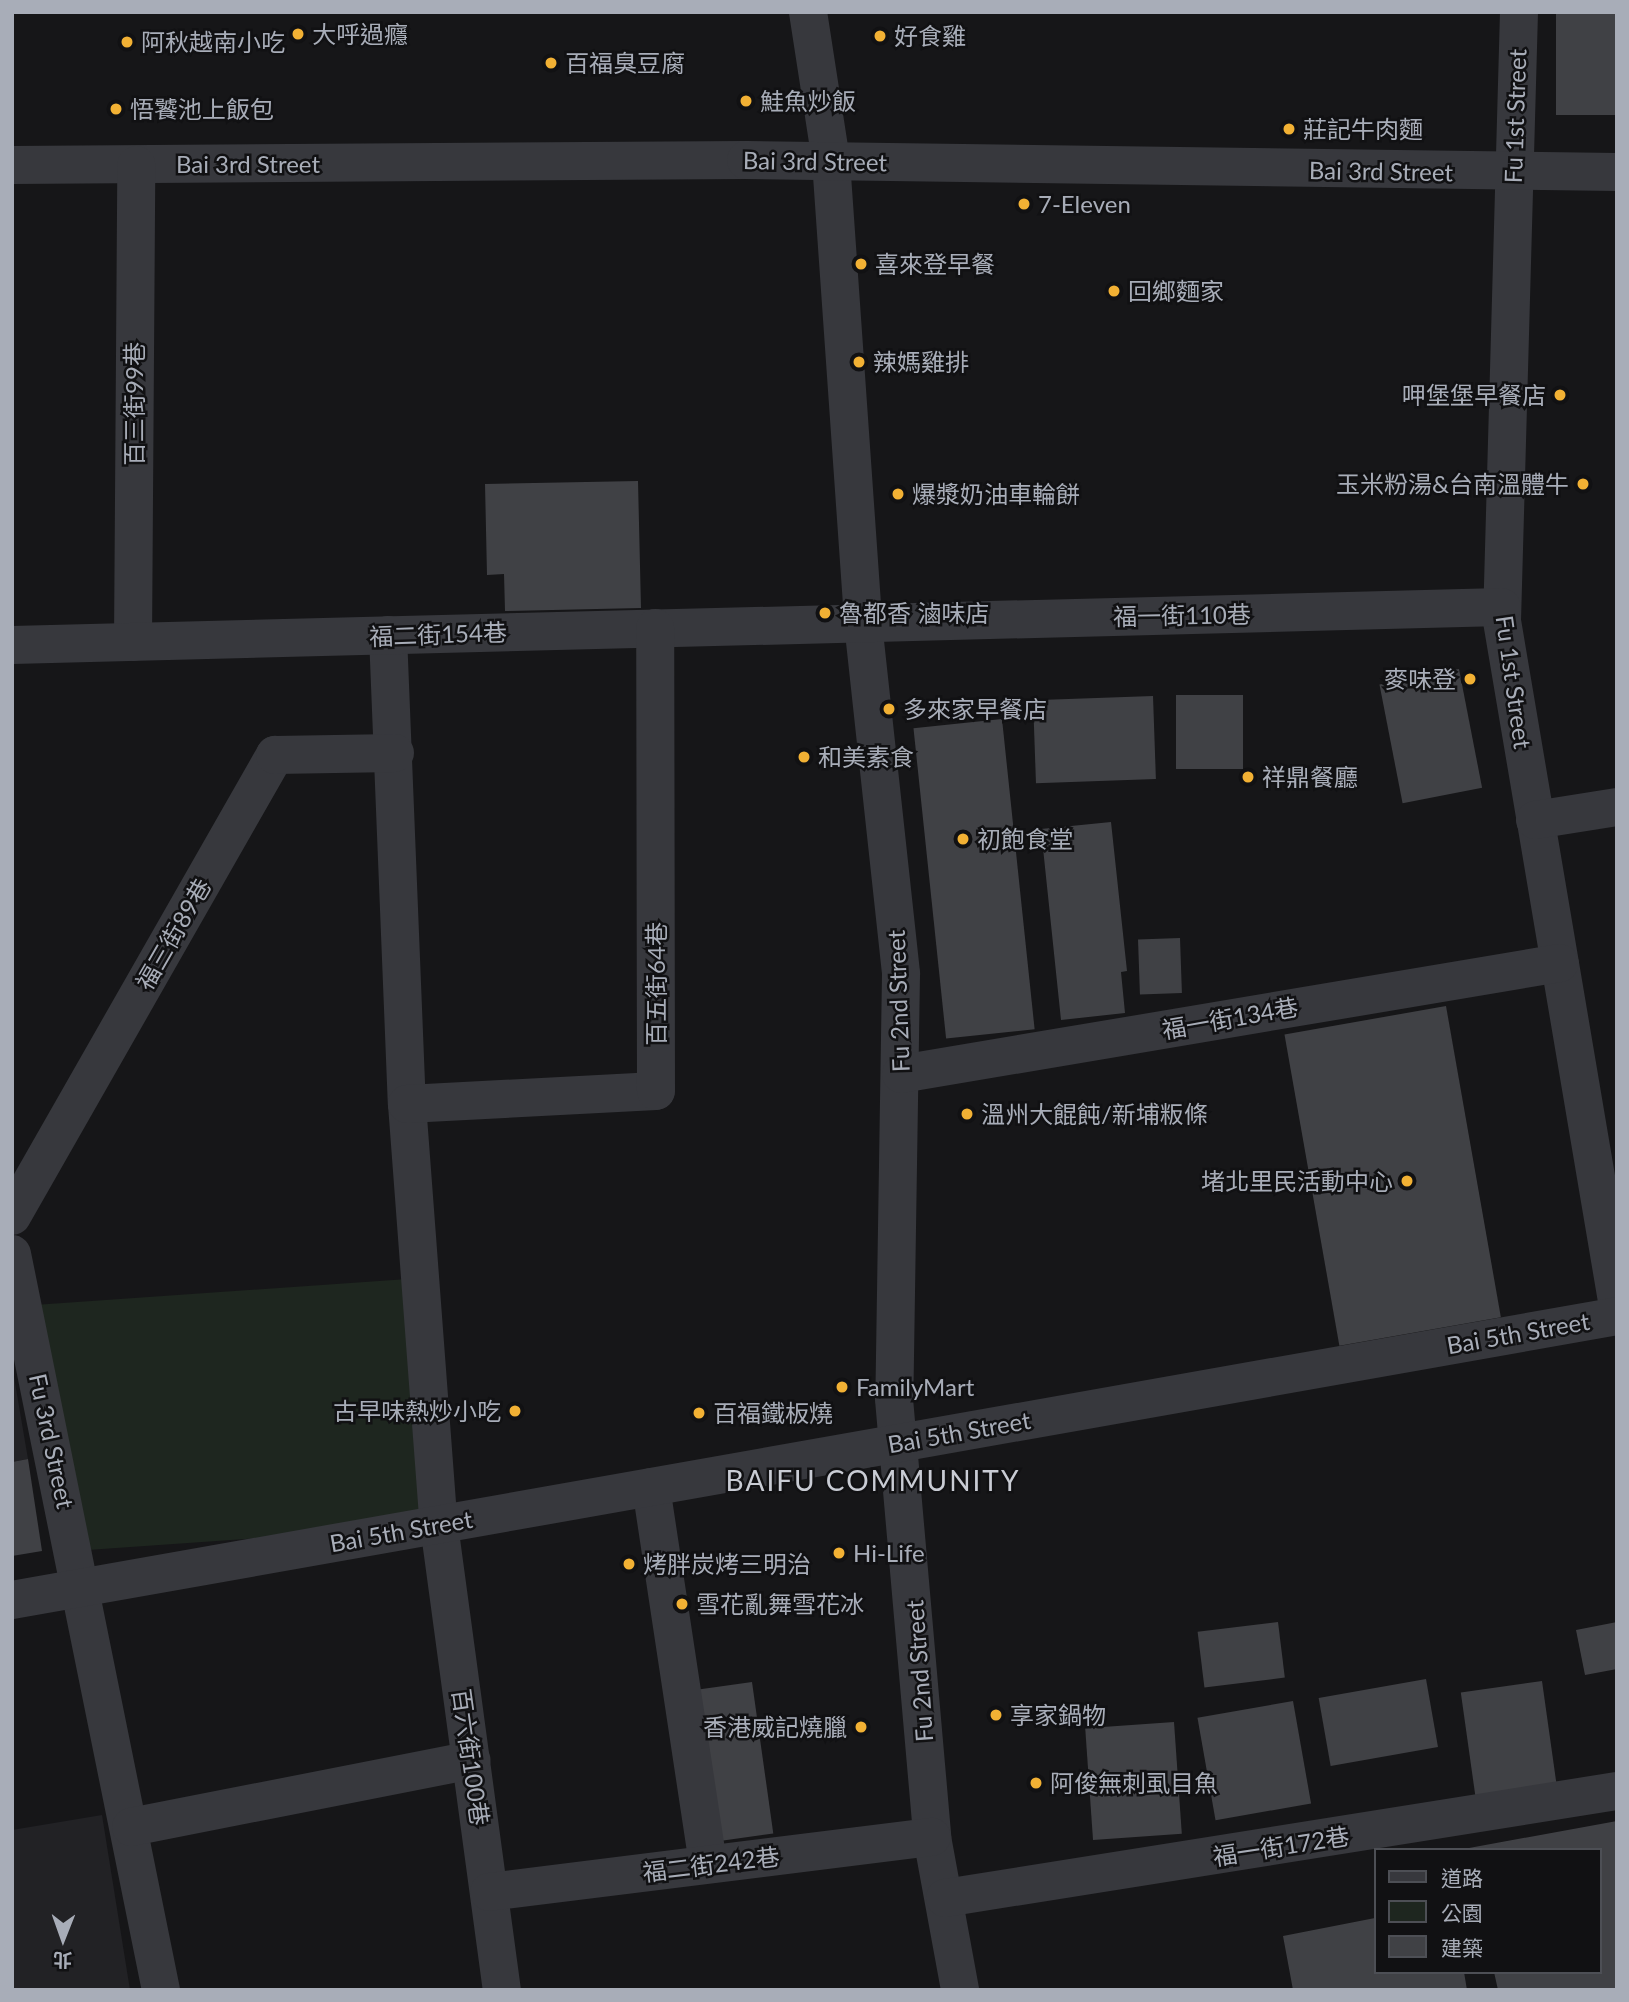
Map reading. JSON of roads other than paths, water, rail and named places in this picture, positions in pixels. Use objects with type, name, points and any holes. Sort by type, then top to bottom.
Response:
[{"type":"street","name":"Fu 2nd Street","points":[[808,12],[831,161],[863,623],[901,974],[894,1399],[901,1443],[932,1837],[960,1990]]},
{"type":"street","name":"Fu 1st Street","points":[[1519,12],[1512,173],[1502,607],[1560,963],[1603,1135],[1617,1301]]},
{"type":"street","name":"Bai 3rd Street","points":[[12,165],[831,161],[1512,173],[1617,172]]},
{"type":"street","name":"百三街99巷","points":[[133,642],[136,165]]},
{"type":"street","name":"福一街110巷","points":[[863,623],[1502,607]]},
{"type":"street","name":"福二街154巷","points":[[12,645],[863,623]]},
{"type":"street","name":"百五街64巷","points":[[407,1104],[656,1091],[656,628]]},
{"type":"street","points":[[388,635],[395,753],[407,1104],[439,1525]]},
{"type":"street","name":"福三街89巷","points":[[12,1216],[275,755],[395,753]]},
{"type":"street","points":[[1535,820],[1617,807]]},
{"type":"street","name":"福一街134巷","points":[[901,1074],[1560,963]]},
{"type":"street","name":"Fu 3rd Street","points":[[12,1254],[83,1588],[161,1990]]},
{"type":"street","name":"Bai 5th Street","points":[[12,1600],[1617,1316]]},
{"type":"street","points":[[651,1488],[708,1864]]},
{"type":"street","name":"百六街100巷","points":[[439,1525],[502,1990]]},
{"type":"street","points":[[131,1827],[471,1760]]},
{"type":"street","name":"福一街172巷","points":[[945,1898],[1617,1791]]},
{"type":"street","name":"福二街242巷","points":[[489,1892],[932,1837]]},
{"type":"place","name":"大呼過癮","points":[[298,34]]},
{"type":"place","name":"好食雞","points":[[880,36]]},
{"type":"place","name":"阿秋越南小吃","points":[[127,42]]},
{"type":"place","name":"百福臭豆腐","points":[[551,63]]},
{"type":"place","name":"鮭魚炒飯","points":[[746,101]]},
{"type":"place","name":"悟饕池上飯包","points":[[116,109]]},
{"type":"place","name":"莊記牛肉麵","points":[[1289,129]]},
{"type":"place","name":"7-Eleven","points":[[1024,204]]},
{"type":"place","name":"喜來登早餐","points":[[861,264]]},
{"type":"place","name":"回鄉麵家","points":[[1114,291]]},
{"type":"place","name":"辣媽雞排","points":[[859,362]]},
{"type":"place","name":"呷堡堡早餐店","points":[[1560,395]]},
{"type":"place","name":"玉米粉湯&台南溫體牛","points":[[1583,484]]},
{"type":"place","name":"爆漿奶油車輪餅","points":[[898,494]]},
{"type":"place","name":"魯都香 滷味店","points":[[825,613]]},
{"type":"place","name":"麥味登","points":[[1470,679]]},
{"type":"place","name":"多來家早餐店","points":[[889,709]]},
{"type":"place","name":"和美素食","points":[[804,757]]},
{"type":"place","name":"祥鼎餐廳","points":[[1248,777]]},
{"type":"place","name":"初飽食堂","points":[[963,839]]},
{"type":"place","name":"溫州大餛飩/新埔粄條","points":[[967,1114]]},
{"type":"place","name":"堵北里民活動中心","points":[[1407,1181]]},
{"type":"place","name":"FamilyMart","points":[[842,1387]]},
{"type":"place","name":"古早味熱炒小吃","points":[[515,1411]]},
{"type":"place","name":"百福鐵板燒","points":[[699,1413]]},
{"type":"place","name":"Hi-Life","points":[[839,1553]]},
{"type":"place","name":"烤胖炭烤三明治","points":[[629,1564]]},
{"type":"place","name":"雪花亂舞雪花冰","points":[[682,1604]]},
{"type":"place","name":"享家鍋物","points":[[996,1715]]},
{"type":"place","name":"香港威記燒臘","points":[[861,1727]]},
{"type":"place","name":"阿俊無刺虱目魚","points":[[1036,1783]]},
{"type":"district","name":"BAIFU COMMUNITY","points":[[873,1480]]}]
